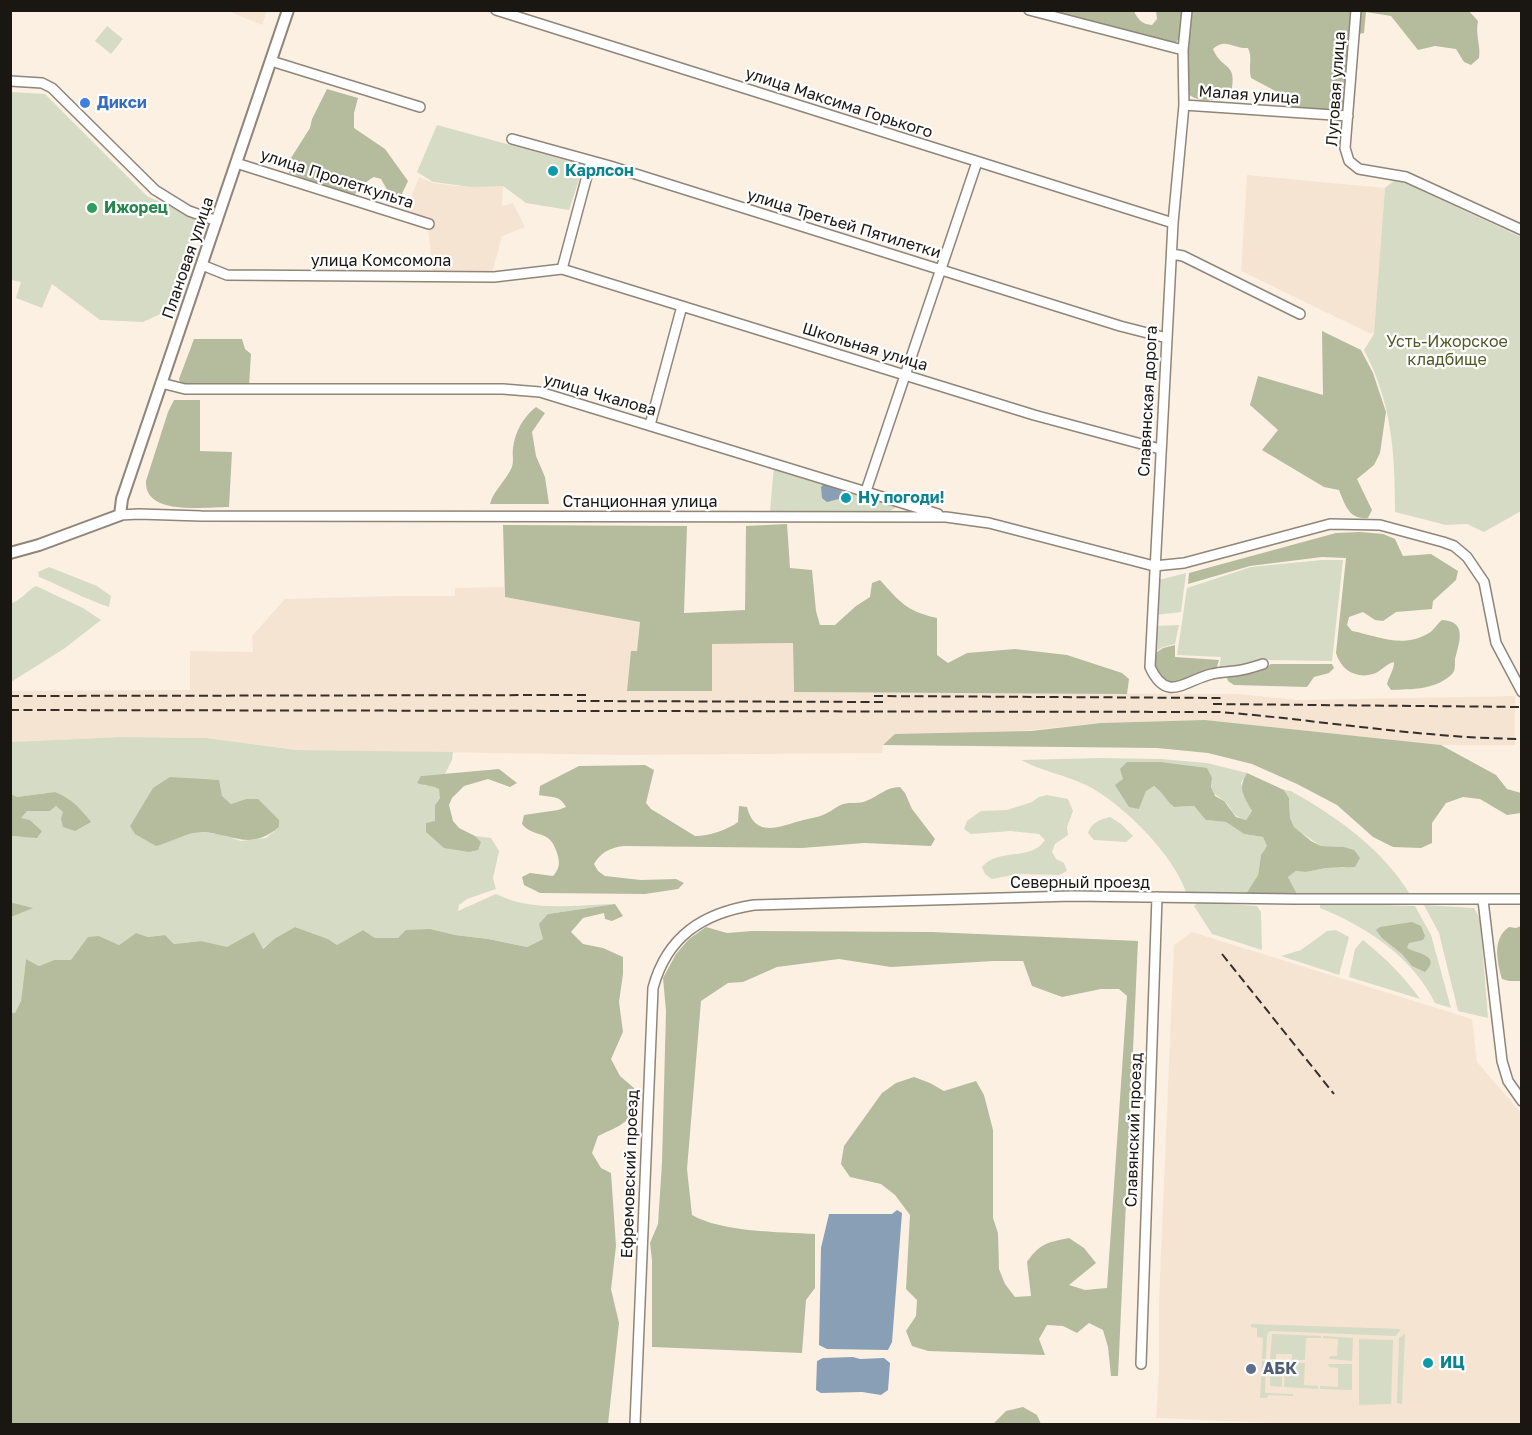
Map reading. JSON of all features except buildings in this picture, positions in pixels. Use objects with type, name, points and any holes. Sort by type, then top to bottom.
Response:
[{"type":"street","name":"Плановая улица","points":[[120,515],[122,499],[288,10]]},
{"type":"street","name":"улица Максима Горького","points":[[496,10],[1173,224]]},
{"type":"street","points":[[1029,10],[1183,50]]},
{"type":"street","name":"Славянская дорога","points":[[1186,10],[1183,50],[1184,105],[1173,224],[1150,667],[1155,678],[1163,685],[1172,687],[1186,686],[1210,674],[1236,671],[1263,664]]},
{"type":"street","name":"Луговая улица","points":[[1356,10],[1346,157],[1359,169],[1406,177],[1521,230]]},
{"type":"street","points":[[271,61],[420,107]]},
{"type":"street","points":[[10,81],[42,84],[52,88],[155,190],[189,211],[217,220]]},
{"type":"street","name":"Малая улица","points":[[1184,105],[1348,117]]},
{"type":"street","name":"улица Третьей Пятилетки","points":[[512,139],[591,161],[1120,326],[1167,338]]},
{"type":"street","points":[[562,269],[591,161]]},
{"type":"street","points":[[866,491],[977,162]]},
{"type":"street","name":"улица Пролеткульта","points":[[236,163],[429,224]]},
{"type":"street","points":[[1172,254],[1183,256],[1300,314]]},
{"type":"street","name":"улица Комсомола","points":[[202,265],[227,275],[494,277],[562,269]]},
{"type":"street","name":"Школьная улица","points":[[562,269],[1034,415],[1160,449]]},
{"type":"street","points":[[650,425],[682,306]]},
{"type":"street","name":"улица Чкалова","points":[[161,383],[185,389],[523,390],[558,397],[946,517]]},
{"type":"street","points":[[900,517],[904,503]]},
{"type":"street","name":"Станционная улица","points":[[120,515],[139,513],[201,516],[946,517],[988,524],[1154,566],[1184,563],[1330,524],[1380,525],[1454,546],[1467,557],[1484,582],[1496,642],[1521,692]]},
{"type":"street","points":[[10,553],[39,545],[120,515]]},
{"type":"street","name":"Северный проезд","points":[[685,933],[712,915],[754,905],[1072,896],[1521,899]]},
{"type":"street","name":"Славянский проезд","points":[[1141,1364],[1157,897]]},
{"type":"street","points":[[1483,900],[1502,1060],[1508,1081],[1521,1101]]},
{"type":"street","name":"Ефремовский проезд","points":[[635,1425],[652,994],[662,962],[685,933]]},
{"type":"shaded area","points":[[267,10],[262,25],[228,11]]},
{"type":"shaded area","points":[[1247,175],[1385,188],[1375,333],[1369,333],[1241,271]]},
{"type":"shaded area","points":[[419,177],[433,183],[457,186],[503,186],[502,206],[513,203],[525,227],[502,236],[492,274],[433,275],[428,227],[404,216]]},
{"type":"shaded area","points":[[504,587],[505,597],[640,621],[637,652],[632,651],[712,690],[712,644],[793,643],[794,692],[1238,694],[1298,700],[1515,696],[1515,745],[1441,745],[1205,720],[1101,723],[883,745],[882,753],[624,755],[296,750],[207,738],[121,737],[11,742],[10,691],[190,690],[190,651],[253,652],[252,636],[285,599],[455,596],[455,588]]},
{"type":"shaded area","points":[[1192,932],[1472,1019],[1477,1062],[1521,1113],[1521,1424],[1295,1424],[1156,1418],[1174,945]]},
{"type":"green space","points":[[1468,10],[1478,21],[1479,58],[1471,65],[1464,62],[1456,49],[1435,46],[1418,50],[1391,16],[1366,12],[1364,33],[1353,35],[1345,107],[1340,113],[1291,108],[1281,94],[1251,78],[1248,48],[1226,44],[1213,49],[1231,71],[1233,83],[1231,93],[1213,100],[1206,100],[1194,98],[1185,90],[1191,11]]},
{"type":"green space","points":[[1040,11],[1134,11],[1141,21],[1152,25],[1157,19],[1156,11],[1182,11],[1180,37],[1175,44]]},
{"type":"green space","points":[[107,26],[123,39],[111,54],[95,41]]},
{"type":"green space","points":[[327,89],[358,98],[354,113],[354,128],[385,149],[408,181],[399,200],[389,193],[381,179],[374,177],[352,196],[289,173],[291,158],[310,128]]},
{"type":"green space","name":"Ижорец","points":[[10,92],[45,94],[147,196],[198,219],[167,311],[143,322],[100,320],[52,284],[42,308],[16,298],[21,282],[11,280]]},
{"type":"green space","points":[[437,125],[584,165],[569,210],[526,203],[503,186],[472,187],[433,182],[417,172]]},
{"type":"green space","name":"Усть-Ижорское кладбище","points":[[1396,179],[1521,237],[1521,511],[1484,532],[1467,524],[1446,525],[1395,512],[1390,429],[1381,389],[1364,350],[1374,334],[1385,188]]},
{"type":"green space","points":[[1322,331],[1361,350],[1373,373],[1386,412],[1380,453],[1374,465],[1357,479],[1372,510],[1368,518],[1356,517],[1352,514],[1339,490],[1324,487],[1262,450],[1278,430],[1250,405],[1258,376],[1323,395]]},
{"type":"green space","points":[[194,339],[242,339],[245,349],[251,354],[249,386],[185,386],[180,383],[179,379]]},
{"type":"green space","points":[[174,400],[200,400],[200,451],[232,452],[229,507],[191,508],[165,505],[155,500],[148,492],[146,481]]},
{"type":"green space","points":[[536,407],[545,413],[532,432],[536,456],[545,477],[549,504],[490,504],[512,467],[513,448],[518,431],[527,415]]},
{"type":"green space","points":[[774,466],[895,504],[895,508],[888,512],[770,511]]},
{"type":"green space","points":[[787,524],[790,568],[812,570],[816,611],[820,625],[835,625],[870,597],[872,583],[880,580],[904,605],[937,618],[937,655],[948,663],[967,653],[1015,649],[1067,655],[1122,673],[1129,679],[1127,694],[794,692],[793,643],[712,644],[712,691],[627,691],[631,651],[637,651],[640,622],[505,597],[503,525],[687,526],[684,613],[745,610],[746,526]]},
{"type":"green space","points":[[1336,533],[1383,534],[1395,539],[1403,556],[1431,554],[1458,571],[1456,580],[1433,601],[1432,609],[1396,612],[1383,621],[1375,620],[1363,612],[1349,617],[1347,625],[1352,631],[1400,641],[1419,638],[1429,633],[1442,620],[1450,621],[1458,628],[1460,638],[1455,669],[1443,681],[1422,688],[1391,690],[1387,684],[1394,662],[1376,673],[1367,675],[1355,674],[1345,668],[1336,653],[1346,558],[1322,557],[1250,566],[1188,584],[1189,573]]},
{"type":"green space","points":[[1343,560],[1332,661],[1267,660],[1237,668],[1219,669],[1221,657],[1177,655],[1187,588],[1251,567]]},
{"type":"green space","points":[[49,567],[97,586],[111,596],[109,607],[39,577],[38,572]]},
{"type":"green space","points":[[1186,573],[1181,612],[1156,615],[1159,580]]},
{"type":"green space","points":[[36,586],[83,608],[101,620],[65,648],[11,682],[11,603]]},
{"type":"green space","points":[[1179,625],[1175,644],[1153,653],[1155,626]]},
{"type":"green space","points":[[1175,645],[1175,657],[1219,660],[1216,670],[1185,681],[1166,683],[1153,665],[1154,654],[1163,648]]},
{"type":"green space","points":[[1271,664],[1332,664],[1334,668],[1329,673],[1314,677],[1307,687],[1234,685],[1228,681],[1227,678],[1231,675],[1258,672]]},
{"type":"green space","points":[[1205,720],[1441,745],[1496,775],[1507,789],[1521,793],[1521,813],[1507,815],[1480,799],[1463,797],[1446,803],[1432,823],[1432,843],[1421,848],[1393,847],[1373,837],[1337,805],[1297,784],[1252,764],[1208,753],[1157,748],[883,745],[895,734],[1031,731],[1101,723]]},
{"type":"green space","points":[[121,737],[207,738],[296,750],[453,752],[445,774],[421,776],[424,786],[433,785],[440,789],[440,798],[435,805],[435,821],[481,842],[475,836],[491,838],[499,851],[493,878],[496,889],[467,899],[459,905],[458,911],[496,894],[510,900],[539,905],[615,904],[548,914],[543,939],[527,947],[430,929],[398,938],[375,938],[363,930],[337,945],[328,939],[295,927],[262,949],[254,932],[227,948],[201,941],[174,944],[165,935],[148,937],[136,933],[119,945],[99,936],[72,960],[54,960],[39,966],[26,959],[21,1001],[15,1013],[11,1012],[11,917],[32,908],[11,904],[11,836],[21,837],[42,831],[30,820],[20,818],[27,811],[50,811],[56,806],[64,812],[75,831],[55,792],[17,797],[11,794],[10,742]],"holes":[[[170,777],[210,789],[231,804],[246,799],[279,827],[266,838],[241,841],[219,834],[130,826],[142,807]]]},
{"type":"green space","points":[[1161,759],[1207,763],[1247,773],[1241,783],[1252,811],[1246,820],[1235,815],[1224,801],[1213,793],[1212,778],[1128,762],[1139,809],[1146,790],[1154,786],[1174,807],[1194,806],[1207,820],[1226,822],[1244,834],[1263,837],[1267,846],[1261,855],[1258,875],[1246,894],[1186,892],[1180,877],[1158,846],[1115,804],[1086,785],[1021,760]]},
{"type":"green space","points":[[1127,762],[1160,762],[1207,768],[1212,778],[1211,787],[1215,796],[1224,801],[1236,817],[1246,820],[1252,811],[1242,788],[1247,773],[1284,790],[1289,798],[1290,818],[1294,827],[1311,841],[1321,846],[1354,850],[1360,858],[1355,867],[1296,871],[1288,877],[1297,894],[1246,894],[1258,875],[1261,855],[1267,846],[1263,837],[1244,834],[1226,822],[1206,820],[1194,806],[1174,807],[1154,786],[1146,791],[1139,809],[1129,807],[1115,785],[1123,779],[1120,769]]},
{"type":"green space","points":[[645,765],[654,770],[646,803],[651,809],[695,836],[718,832],[738,822],[739,806],[747,807],[756,823],[768,828],[820,816],[843,804],[863,802],[887,790],[900,787],[912,809],[935,839],[931,846],[864,843],[802,848],[623,846],[610,849],[600,856],[594,864],[598,871],[605,876],[641,880],[676,879],[684,883],[678,889],[645,894],[540,893],[524,885],[522,877],[530,873],[553,876],[559,865],[557,853],[550,840],[527,829],[522,824],[524,815],[566,807],[558,798],[539,795],[540,786],[579,766]]},
{"type":"green space","points":[[499,769],[517,783],[510,787],[488,779],[464,786],[452,798],[449,805],[453,821],[459,828],[475,836],[481,842],[478,850],[469,852],[444,848],[426,832],[426,823],[435,821],[435,805],[440,798],[439,789],[417,783],[421,776]]},
{"type":"green space","points":[[170,777],[219,780],[222,796],[231,804],[246,799],[258,799],[279,820],[279,827],[256,839],[236,839],[205,832],[193,833],[156,846],[135,834],[130,826],[153,788]]},
{"type":"green space","points":[[1284,790],[1291,791],[1308,801],[1358,836],[1387,863],[1411,896],[1297,894],[1288,877],[1296,871],[1345,868],[1344,847],[1321,846],[1294,828],[1290,818],[1289,798]]},
{"type":"green space","points":[[55,792],[75,804],[91,822],[75,831],[63,827],[61,819],[63,812],[56,806],[50,811],[27,811],[21,818],[30,820],[42,831],[37,838],[11,836],[11,794],[17,797]]},
{"type":"green space","points":[[1047,795],[1068,799],[1073,811],[1067,827],[1068,835],[1055,844],[1052,852],[1056,859],[1064,863],[1067,871],[1059,875],[1018,874],[992,879],[985,874],[982,867],[989,861],[1005,855],[1031,851],[1045,840],[1039,834],[1010,831],[971,834],[964,829],[967,821],[981,811],[1007,810]]},
{"type":"green space","points":[[1110,817],[1133,836],[1126,842],[1094,840],[1088,833],[1092,826],[1099,820]]},
{"type":"green space","points":[[1199,902],[1257,906],[1261,912],[1262,950],[1212,934],[1194,906]]},
{"type":"green space","points":[[11,904],[33,908],[11,917]]},
{"type":"green space","points":[[615,904],[623,916],[612,921],[605,919],[604,913],[583,918],[571,932],[583,944],[603,948],[623,957],[619,1002],[623,1032],[611,1059],[620,1076],[634,1088],[633,1108],[627,1120],[598,1136],[592,1153],[601,1168],[611,1173],[616,1246],[611,1289],[619,1323],[608,1424],[11,1424],[10,1012],[15,1013],[21,1001],[26,959],[39,966],[54,960],[71,960],[88,937],[99,936],[119,945],[136,933],[148,937],[165,935],[174,944],[201,941],[227,947],[254,932],[263,949],[274,939],[295,927],[328,939],[337,945],[363,930],[375,938],[398,938],[406,930],[430,929],[527,947],[543,939],[539,924],[548,914]]},
{"type":"green space","points":[[1320,905],[1415,906],[1431,935],[1451,1008],[1435,1003],[1426,986],[1414,971],[1386,945],[1354,924],[1320,908]]},
{"type":"green space","points":[[1424,905],[1474,908],[1480,919],[1488,1018],[1458,1011],[1439,933]]},
{"type":"green space","points":[[1412,922],[1421,926],[1425,936],[1423,940],[1409,943],[1407,948],[1429,959],[1430,966],[1425,972],[1412,966],[1376,930],[1380,927]]},
{"type":"green space","points":[[1521,926],[1521,981],[1502,979],[1497,951],[1500,937],[1509,927]]},
{"type":"green space","points":[[706,927],[727,933],[752,931],[932,932],[1138,941],[1118,1376],[1111,1376],[1108,1347],[1103,1330],[1089,1323],[1077,1333],[1063,1326],[1047,1325],[1039,1339],[1045,1355],[928,1351],[912,1346],[906,1331],[916,1316],[917,1300],[906,1289],[910,1215],[895,1195],[881,1184],[850,1177],[841,1164],[844,1146],[882,1093],[896,1083],[914,1077],[944,1091],[976,1081],[984,1095],[993,1130],[993,1218],[998,1233],[999,1269],[1005,1284],[1015,1297],[1031,1296],[1027,1262],[1036,1251],[1045,1245],[1069,1238],[1084,1248],[1096,1263],[1069,1285],[1085,1290],[1107,1288],[1127,996],[1119,989],[1101,989],[1062,997],[1032,986],[1023,961],[891,967],[839,959],[777,967],[743,982],[728,983],[701,1001],[687,1169],[692,1215],[704,1221],[734,1228],[815,1234],[815,1288],[806,1300],[802,1353],[652,1347],[650,1243],[658,1224],[662,1163],[666,1011],[663,978],[676,954],[689,939]]},
{"type":"green space","points":[[1336,930],[1349,937],[1339,975],[1281,956],[1301,950],[1327,931]]},
{"type":"green space","points":[[1363,940],[1393,967],[1420,999],[1349,977],[1355,949]]},
{"type":"green space","points":[[1251,1324],[1401,1329],[1396,1336],[1270,1331],[1267,1335],[1266,1359],[1262,1359],[1263,1338],[1257,1337],[1257,1328],[1251,1327]]},
{"type":"green space","points":[[1272,1334],[1321,1336],[1321,1338],[1306,1338],[1305,1360],[1292,1360],[1292,1354],[1276,1354],[1276,1359],[1270,1359]]},
{"type":"green space","points":[[1405,1334],[1402,1404],[1397,1403],[1399,1338]]},
{"type":"green space","points":[[1323,1336],[1353,1338],[1352,1361],[1329,1359],[1330,1356],[1337,1356],[1338,1339],[1323,1338]]},
{"type":"green space","points":[[1359,1339],[1393,1340],[1391,1404],[1359,1405]]},
{"type":"green space","points":[[1262,1361],[1266,1361],[1265,1393],[1293,1394],[1293,1396],[1268,1395],[1267,1398],[1260,1398]]},
{"type":"green space","points":[[1270,1361],[1276,1361],[1276,1367],[1282,1368],[1282,1387],[1270,1386]]},
{"type":"green space","points":[[1292,1362],[1305,1363],[1304,1385],[1318,1386],[1318,1389],[1284,1387],[1285,1368],[1291,1368]]},
{"type":"green space","points":[[1328,1364],[1352,1364],[1352,1390],[1320,1389],[1320,1386],[1338,1387],[1338,1368],[1329,1367]]},
{"type":"green space","points":[[1023,1407],[1037,1415],[1041,1424],[993,1424],[1006,1411]]},
{"type":"water","points":[[824,484],[841,489],[842,494],[839,499],[827,502],[822,498],[821,487]]},
{"type":"water","points":[[897,1210],[902,1213],[892,1342],[888,1350],[827,1349],[819,1345],[821,1248],[829,1214],[892,1214]]},
{"type":"water","points":[[823,1358],[884,1358],[890,1363],[888,1390],[881,1395],[862,1392],[821,1393],[816,1390],[817,1361]]},
{"type":"railway","points":[[10,696],[586,695]]},
{"type":"railway","points":[[874,696],[1222,698]]},
{"type":"railway","points":[[577,701],[883,702]]},
{"type":"railway","points":[[1213,704],[1522,707]]},
{"type":"railway","points":[[10,710],[1220,712],[1408,732],[1522,739]]},
{"type":"railway","points":[[1222,954],[1334,1094]]},
{"type":"place","name":"Дикси","points":[[85,103]]},
{"type":"place","name":"Карлсон","points":[[553,171]]},
{"type":"place","name":"Ижорец","points":[[92,208]]},
{"type":"place","name":"Ну погоди!","points":[[846,498]]},
{"type":"place","name":"ИЦ","points":[[1428,1363]]},
{"type":"place","name":"АБК","points":[[1251,1369]]}]
